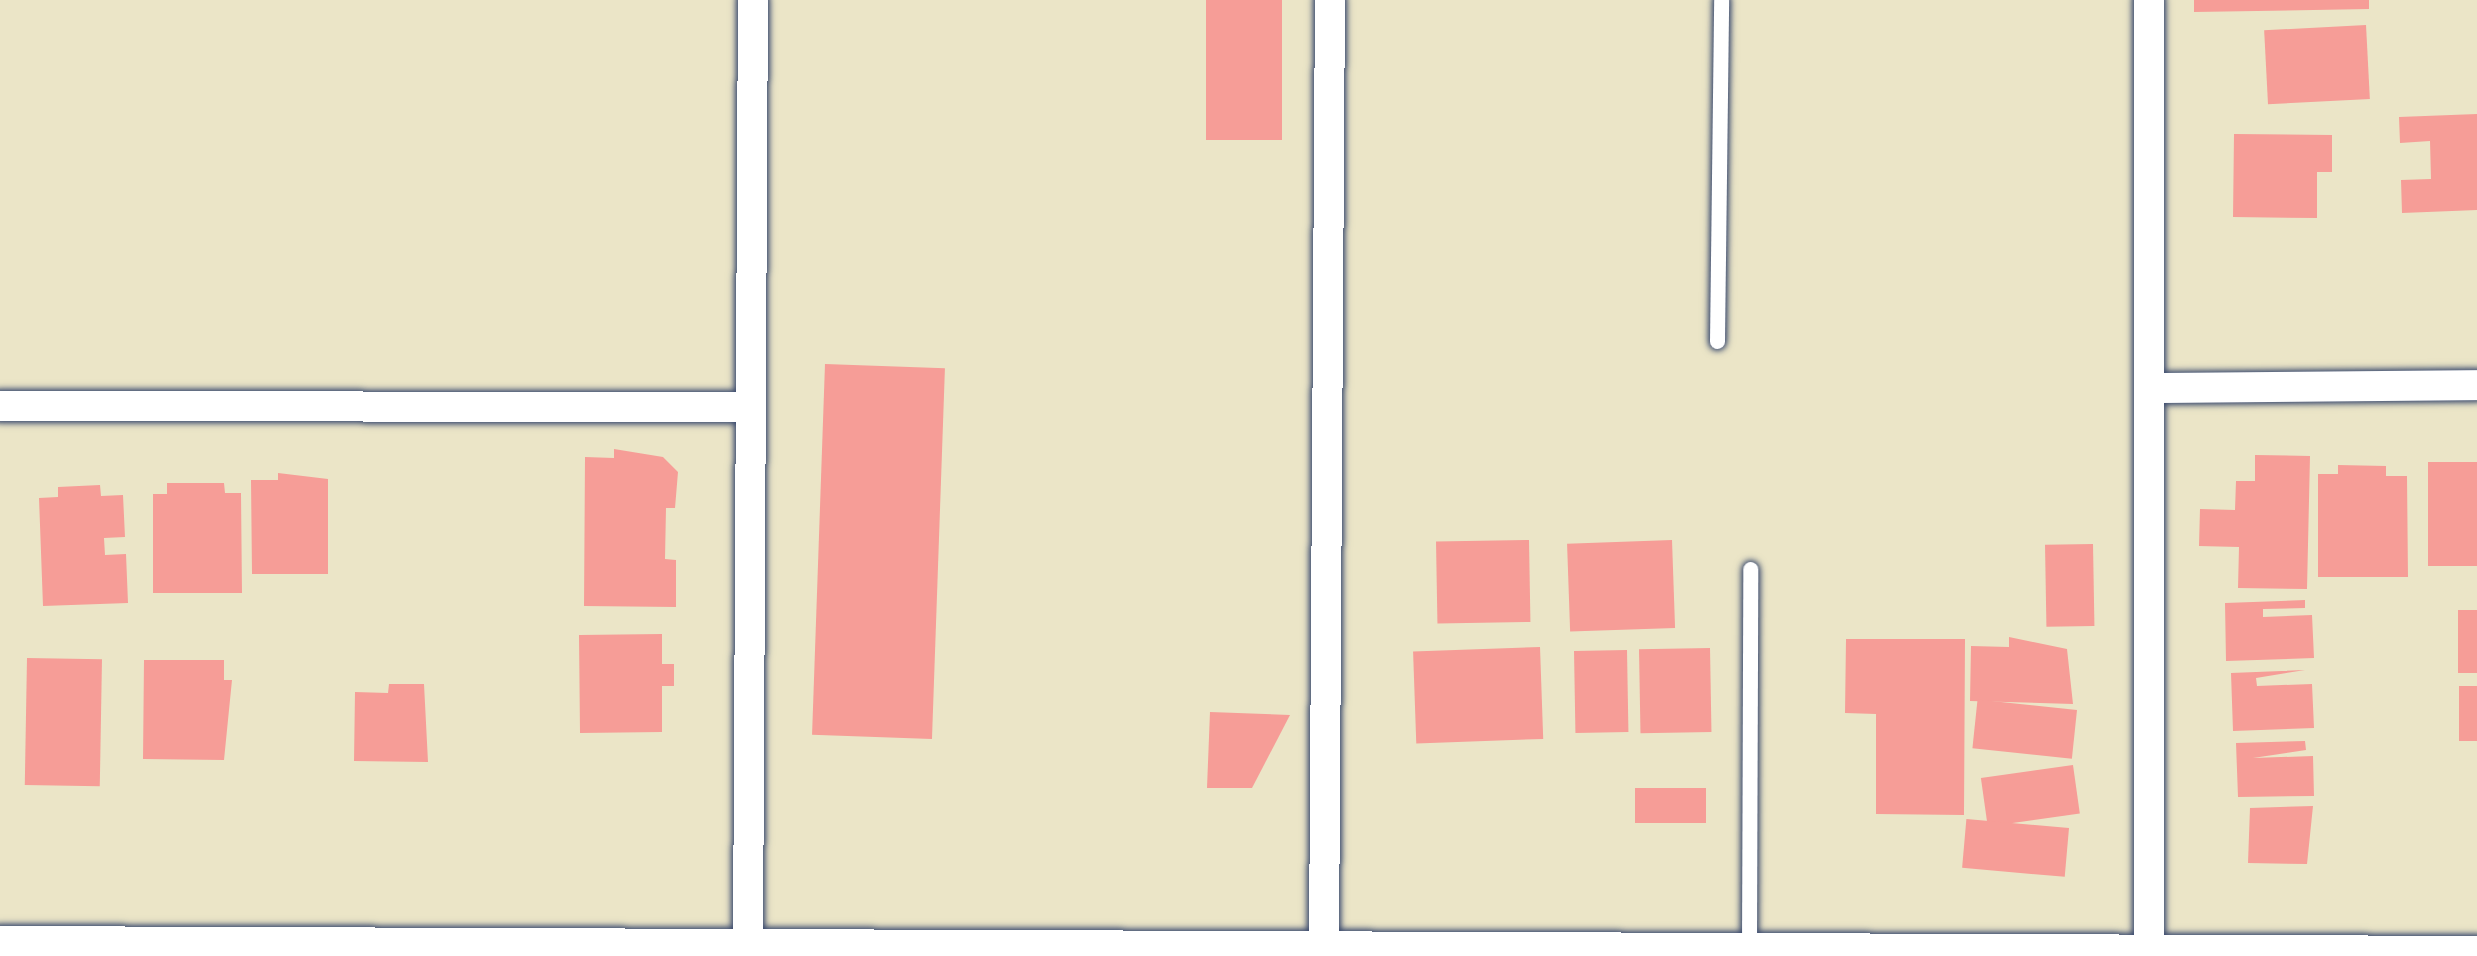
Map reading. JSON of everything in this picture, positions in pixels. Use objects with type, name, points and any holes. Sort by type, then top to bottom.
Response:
[{"type":"street","points":[[748,945],[746,407],[753,0]]},
{"type":"street","points":[[1324,947],[1330,0]]},
{"type":"street","points":[[2149,0],[2149,950]]},
{"type":"street","points":[[2150,388],[2477,385]]},
{"type":"street","points":[[0,406],[746,407]]},
{"type":"street","points":[[0,941],[291,950],[748,945],[1969,953],[2477,951]]},
{"type":"lane","points":[[1717,341],[1721,0]]},
{"type":"lane","points":[[1749,949],[1750,569]]},
{"type":"building","points":[[1206,0],[1282,0],[1282,140],[1206,140]]},
{"type":"building","points":[[2194,0],[2369,0],[2369,9],[2194,12]]},
{"type":"building","points":[[2366,25],[2370,99],[2268,104],[2264,30]]},
{"type":"building","points":[[2477,114],[2477,210],[2402,213],[2401,180],[2431,179],[2430,141],[2400,143],[2399,117]]},
{"type":"building","points":[[2234,134],[2332,135],[2332,172],[2317,172],[2317,218],[2233,217]]},
{"type":"building","points":[[825,364],[945,368],[932,739],[812,735]]},
{"type":"building","points":[[614,449],[663,457],[678,472],[675,508],[666,508],[665,559],[676,560],[676,607],[584,606],[585,457],[614,458]]},
{"type":"building","points":[[2255,455],[2310,456],[2307,589],[2238,588],[2239,547],[2199,546],[2200,509],[2235,510],[2236,481],[2255,481]]},
{"type":"building","points":[[2428,462],[2477,462],[2477,566],[2428,566]]},
{"type":"building","points":[[2338,465],[2386,466],[2386,476],[2407,476],[2408,577],[2318,577],[2318,474],[2338,474]]},
{"type":"building","points":[[278,473],[328,479],[328,574],[252,574],[251,480],[278,480]]},
{"type":"building","points":[[167,483],[224,483],[225,493],[241,493],[242,593],[153,593],[153,494],[167,494]]},
{"type":"building","points":[[100,485],[101,496],[123,495],[125,537],[104,538],[105,555],[126,554],[128,603],[43,606],[39,498],[58,497],[58,487]]},
{"type":"building","points":[[1529,540],[1530,622],[1437,624],[1436,542]]},
{"type":"building","points":[[1672,540],[1675,628],[1570,632],[1567,544]]},
{"type":"building","points":[[2093,544],[2094,626],[2046,627],[2045,545]]},
{"type":"building","points":[[2305,600],[2305,608],[2263,609],[2263,617],[2312,615],[2314,658],[2226,661],[2225,603]]},
{"type":"building","points":[[2458,610],[2477,610],[2477,673],[2458,673]]},
{"type":"building","points":[[662,634],[662,664],[674,664],[674,686],[662,686],[662,732],[580,733],[579,635]]},
{"type":"building","points":[[2009,637],[2067,649],[2073,704],[1970,701],[1971,646],[2009,647]]},
{"type":"building","points":[[1846,639],[1965,639],[1964,815],[1876,814],[1876,714],[1845,713]]},
{"type":"building","points":[[1540,647],[1543,739],[1416,743],[1413,651]]},
{"type":"building","points":[[1710,648],[1711,732],[1640,733],[1639,649]]},
{"type":"building","points":[[1627,650],[1628,732],[1575,733],[1574,651]]},
{"type":"building","points":[[27,658],[102,659],[100,786],[25,785]]},
{"type":"building","points":[[144,660],[224,660],[224,680],[232,680],[224,760],[143,759]]},
{"type":"building","points":[[2305,670],[2256,678],[2257,686],[2312,684],[2314,728],[2233,731],[2231,673]]},
{"type":"building","points":[[389,684],[424,684],[428,762],[354,761],[355,692],[388,693]]},
{"type":"building","points":[[2459,686],[2477,686],[2477,741],[2459,741]]},
{"type":"building","points":[[1978,700],[2077,710],[2072,759],[1972,748]]},
{"type":"building","points":[[1210,712],[1290,715],[1252,788],[1207,788]]},
{"type":"building","points":[[2305,741],[2306,750],[2253,758],[2313,756],[2314,796],[2238,797],[2236,743]]},
{"type":"building","points":[[2073,765],[2080,814],[1988,826],[1981,778]]},
{"type":"building","points":[[1635,788],[1706,788],[1706,823],[1635,823]]},
{"type":"building","points":[[2313,806],[2307,864],[2248,863],[2250,808]]},
{"type":"building","points":[[1966,819],[2069,828],[2065,877],[1962,868]]}]
